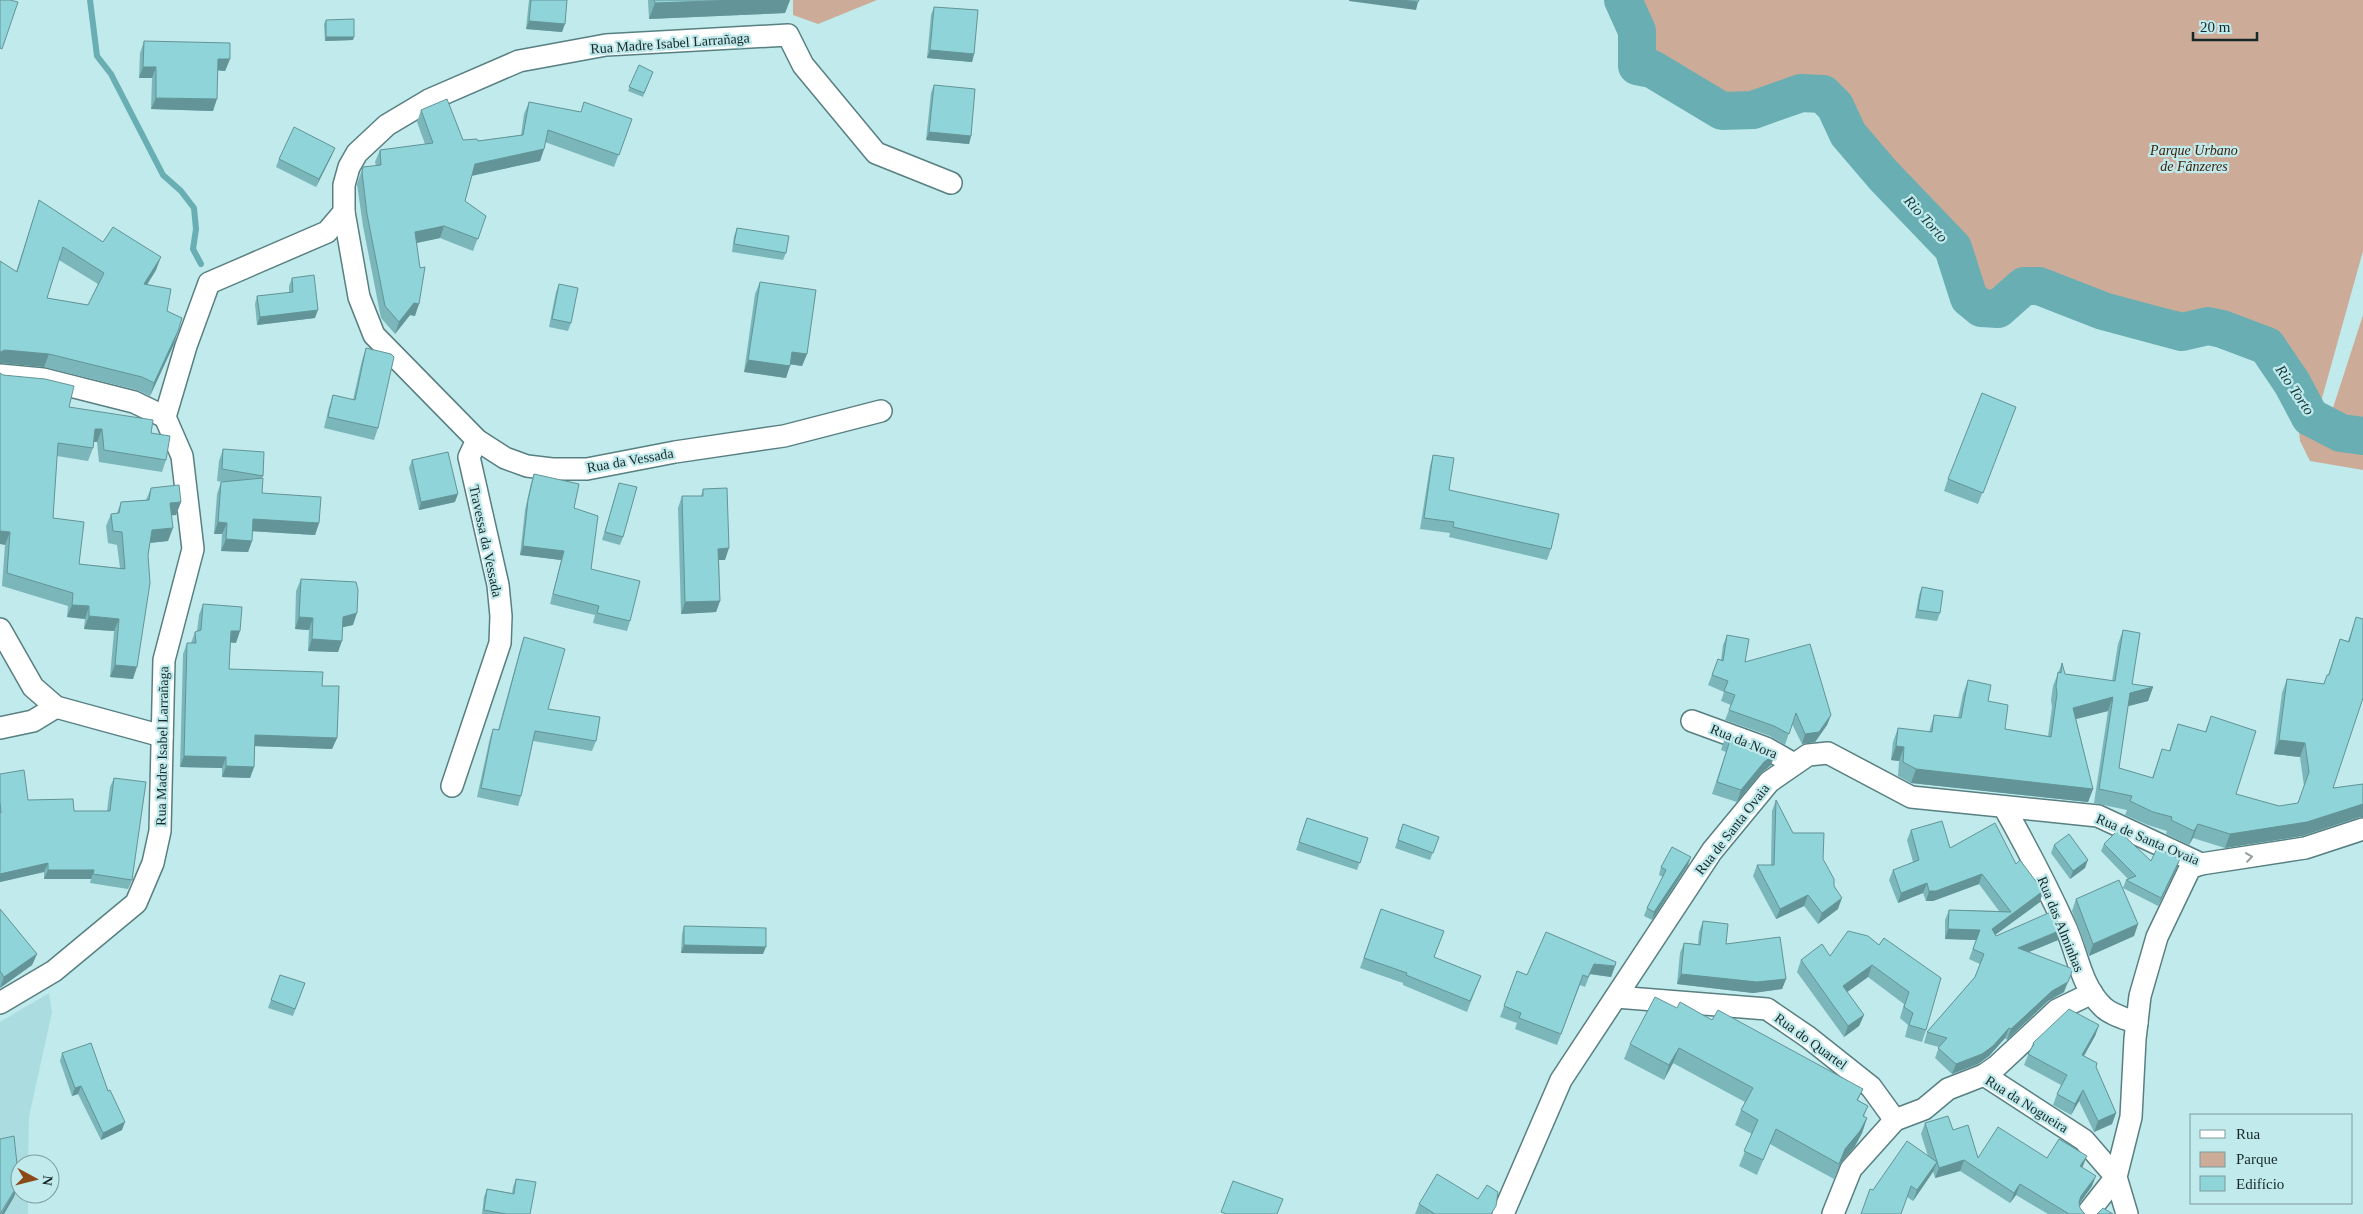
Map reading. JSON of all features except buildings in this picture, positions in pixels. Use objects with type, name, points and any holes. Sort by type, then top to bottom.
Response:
[{"type":"street","name":"Rua Madre Isabel Larrañaga","points":[[344,212],[344,185],[349,167],[357,154],[387,125],[428,100],[519,61],[606,45],[788,36],[803,65],[876,153],[951,182]]},
{"type":"street","points":[[0,375],[43,379],[125,400],[165,417],[186,346],[209,284],[326,232],[344,212]]},
{"type":"street","name":"Rua da Vessada","points":[[344,212],[359,297],[374,335],[478,440],[505,458],[527,466],[552,470],[587,469],[675,452],[784,436],[881,412]]},
{"type":"street","name":"Rua Madre Isabel Larrañaga","points":[[0,1003],[54,971],[136,903],[153,864],[160,831],[164,660],[193,549],[182,456],[165,417]]},
{"type":"street","name":"Travessa da Vessada","points":[[452,786],[500,643],[501,616],[498,585],[469,457],[478,440]]},
{"type":"street","points":[[0,629],[33,687],[56,707],[162,736]]},
{"type":"street","points":[[0,728],[33,721],[56,707]]},
{"type":"street","name":"Rua da Nora","points":[[1692,721],[1766,748],[1794,764]]},
{"type":"street","name":"Rua de Santa Ovaia","points":[[1503,1214],[1562,1080],[1712,850],[1769,782],[1808,755],[1828,753],[1910,797],[2098,816],[2201,864],[2306,848],[2363,829]]},
{"type":"street","name":"Rua das Alminhas","points":[[2004,806],[2038,867],[2067,931],[2083,978],[2104,1008],[2137,1024]]},
{"type":"street","points":[[2087,1214],[2116,1177],[2131,1117],[2140,996],[2157,937],[2190,868],[2201,864]]},
{"type":"street","points":[[1984,1075],[1997,1066],[2057,1010],[2092,992]]},
{"type":"street","name":"Rua do Quartel","points":[[1616,997],[1768,1010],[1808,1037],[1871,1087],[1895,1120]]},
{"type":"street","name":"Rua da Nogueira","points":[[1833,1214],[1851,1169],[1895,1120],[1924,1109],[1948,1089],[1984,1075],[2084,1140],[2116,1177]]},
{"type":"street","points":[[2116,1177],[2127,1214]]},
{"type":"shaded area","points":[[49,993],[52,1012],[29,1117],[28,1154],[10,1154],[10,1204],[28,1204],[28,1214],[0,1214],[0,1022]]},
{"type":"green space","points":[[793,0],[877,0],[818,24],[793,15]]},
{"type":"green space","name":"Parque Urbano de Fânzeres","points":[[1608,0],[2363,0],[2363,251],[2319,409],[2331,414],[2363,315],[2363,470],[2310,461],[2300,441],[2296,402],[2302,383],[2291,354],[2268,334],[2233,318],[2209,315],[2181,319],[2034,273],[1996,294],[1979,293],[1960,236],[1876,146],[1828,83],[1752,99],[1721,99],[1650,56],[1618,20]]},
{"type":"waterway","points":[[90,0],[97,56],[111,74],[163,175],[181,191],[194,208],[196,229],[193,249],[201,264]]},
{"type":"waterway","name":"Rio Torto","points":[[1623,0],[1637,31],[1637,66],[1652,69],[1722,111],[1753,110],[1801,93],[1823,94],[1835,106],[1848,134],[1883,175],[1953,248],[1969,298],[1981,308],[1998,309],[2024,286],[2039,286],[2103,311],[2182,332],[2208,326],[2222,329],[2267,346],[2292,383],[2310,417],[2341,433],[2363,436]]}]
